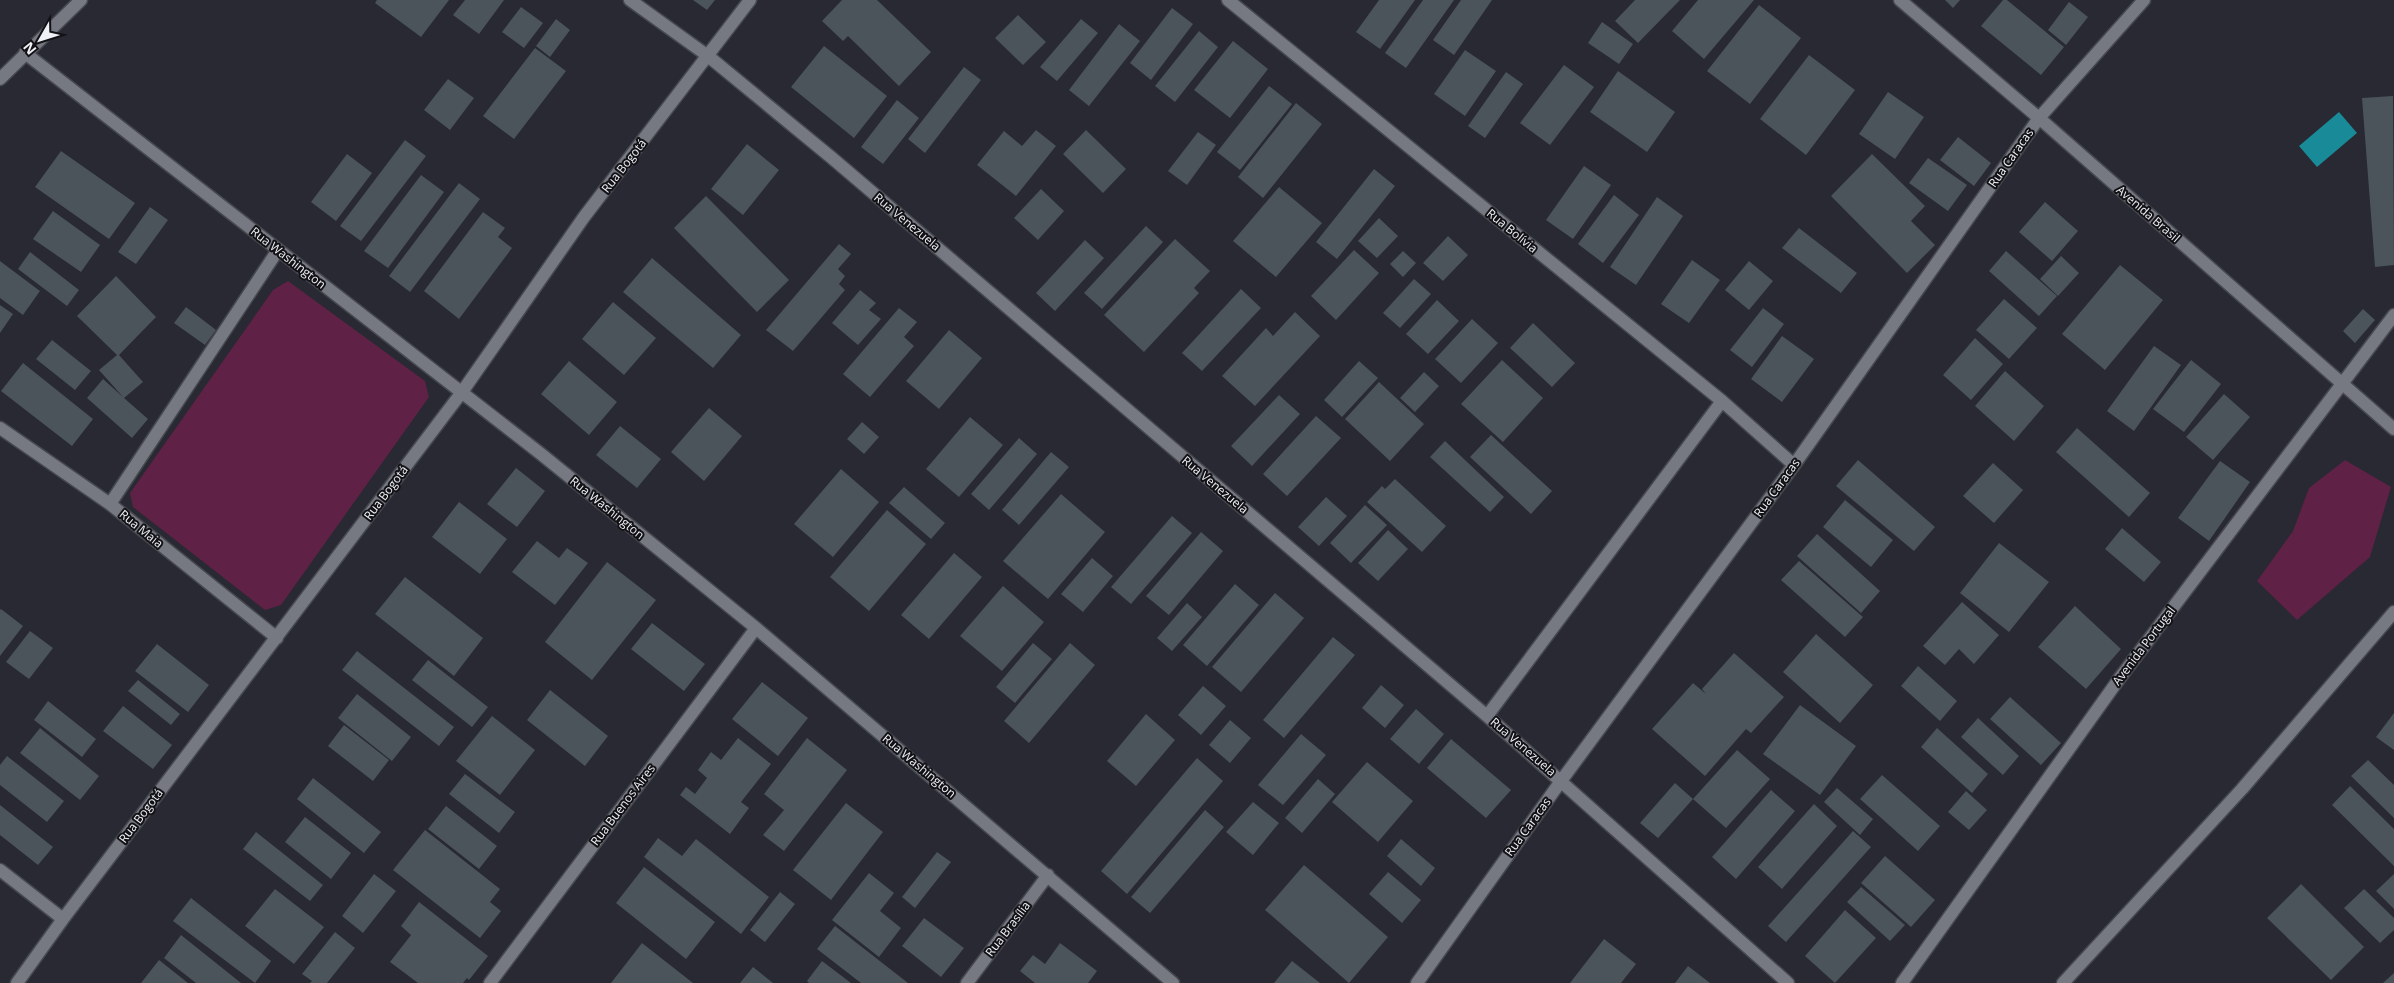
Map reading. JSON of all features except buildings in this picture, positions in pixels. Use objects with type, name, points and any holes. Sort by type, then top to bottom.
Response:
[{"type":"street","points":[[0,79],[81,0]]},
{"type":"street","name":"Rua Venezuela","points":[[630,0],[708,56],[832,158],[1487,716],[1788,983]]},
{"type":"street","name":"Rua Bogotá","points":[[17,983],[63,919],[462,392],[584,217],[750,0]]},
{"type":"street","name":"Rua Bolívia","points":[[1228,0],[1722,402],[1794,465]]},
{"type":"street","name":"Avenida Brasil","points":[[1900,0],[2039,118],[2394,429]]},
{"type":"street","name":"Rua Caracas","points":[[1416,983],[1561,781],[1794,465],[2039,118],[2144,0]]},
{"type":"street","name":"Rua Washington","points":[[25,53],[462,392],[756,628],[1173,983]]},
{"type":"street","points":[[110,504],[278,250]]},
{"type":"street","name":"Avenida Portugal","points":[[1902,983],[2119,679],[2394,314]]},
{"type":"street","points":[[1487,716],[1722,402]]},
{"type":"street","name":"Rua Maia","points":[[0,428],[110,504],[277,638]]},
{"type":"street","points":[[2063,983],[2242,789],[2394,612]]},
{"type":"street","name":"Rua Buenos Aires","points":[[490,983],[756,628]]},
{"type":"street","points":[[0,870],[63,919]]},
{"type":"street","name":"Rua Brasília","points":[[967,983],[1048,875]]},
{"type":"shaded area","points":[[288,281],[425,381],[429,397],[281,605],[265,610],[133,507],[130,493],[273,290]]},
{"type":"shaded area","points":[[2345,460],[2391,487],[2370,557],[2297,620],[2257,581],[2293,531],[2309,488]]},
{"type":"water","points":[[2339,112],[2357,133],[2317,167],[2299,146]]}]
